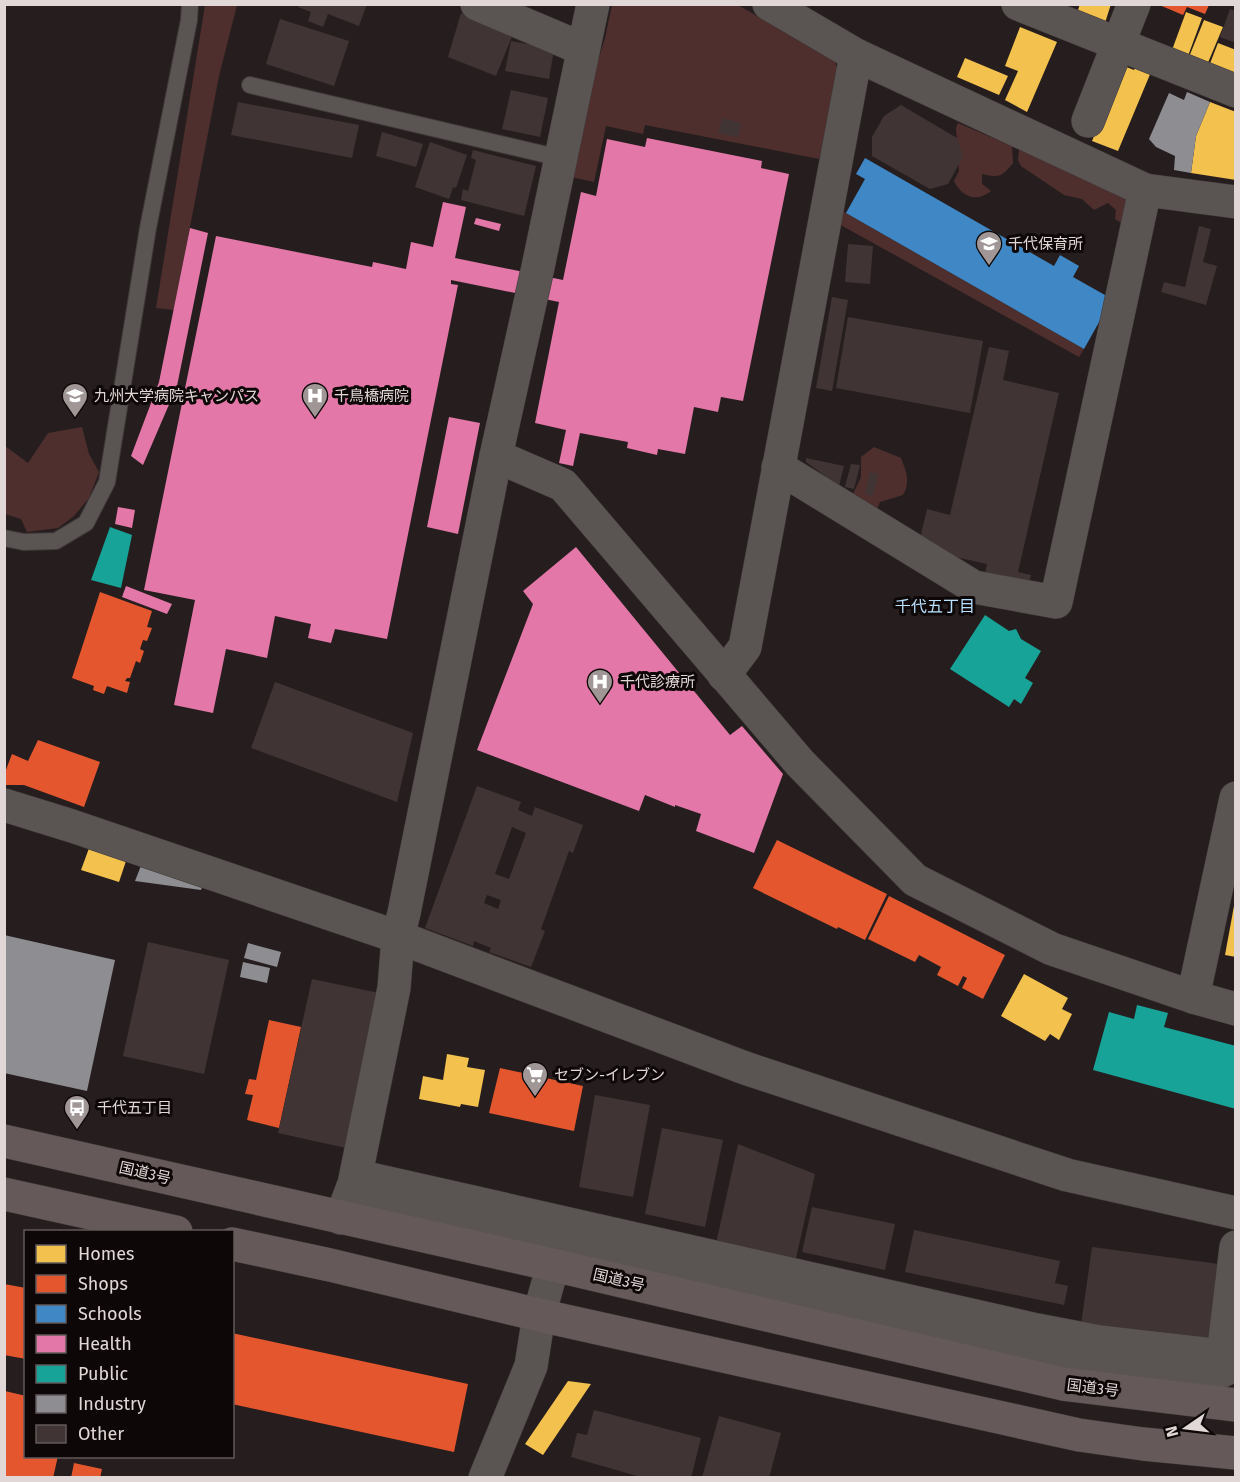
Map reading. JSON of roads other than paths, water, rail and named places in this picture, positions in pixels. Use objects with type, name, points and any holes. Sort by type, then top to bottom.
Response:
[{"type":"highway","name":"国道3号","points":[[4,1141],[554,1265],[1063,1384],[1236,1405]]},
{"type":"highway","points":[[4,1194],[167,1230]]},
{"type":"highway","points":[[234,1244],[1079,1435],[1236,1453]]},
{"type":"street","points":[[477,4],[583,49]]},
{"type":"street","points":[[341,1218],[354,1184],[394,988],[398,937],[496,456],[593,4]]},
{"type":"street","points":[[769,4],[856,55],[1145,190],[1236,202]]},
{"type":"street","points":[[1018,4],[1236,92]]},
{"type":"street","points":[[1088,121],[1134,4]]},
{"type":"street","points":[[724,675],[745,648],[856,55]]},
{"type":"street","points":[[778,467],[974,587],[1056,602],[1145,190]]},
{"type":"street","points":[[496,456],[563,485],[800,763],[915,880],[1052,949],[1193,997],[1236,1009]]},
{"type":"street","points":[[1193,997],[1236,798]]},
{"type":"street","points":[[4,805],[398,937],[745,1068],[1067,1175],[1236,1213]]},
{"type":"street","points":[[1236,1247],[1223,1356],[1100,1342],[1037,1330],[371,1179],[370,1188],[375,1199],[471,1224],[1071,1363],[1209,1378],[1228,1368],[1236,1312]]},
{"type":"street","points":[[485,1478],[531,1366],[539,1315],[554,1265]]},
{"type":"lane","points":[[4,538],[24,542],[56,541],[86,523],[107,483],[148,228],[189,20],[190,4]]},
{"type":"lane","points":[[250,85],[560,158]]},
{"type":"place","name":"千代保育所","points":[[989,267]]},
{"type":"place","name":"九州大学病院キャンパス","points":[[75,419]]},
{"type":"place","name":"千鳥橋病院","points":[[315,419]]},
{"type":"place","name":"千代診療所","points":[[600,705]]},
{"type":"place","name":"セブン-イレブン","points":[[535,1098]]},
{"type":"place","name":"千代五丁目","points":[[77,1131]]},
{"type":"district","name":"千代五丁目","points":[[935,606]]}]
